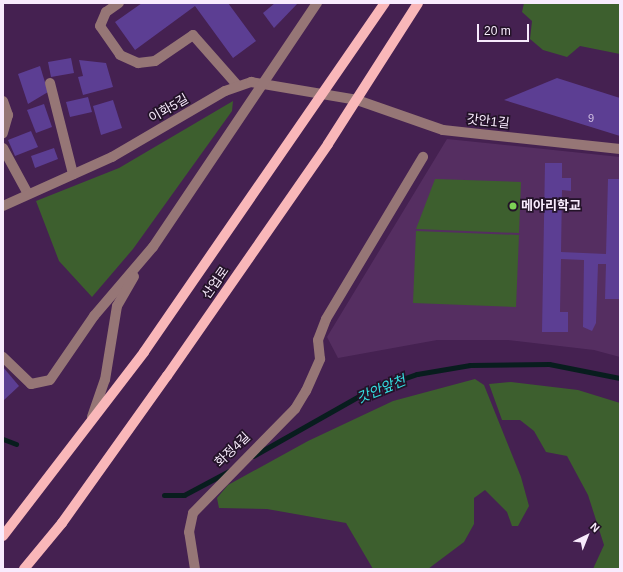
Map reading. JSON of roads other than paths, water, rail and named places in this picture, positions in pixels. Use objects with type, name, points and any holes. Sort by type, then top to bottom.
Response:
[{"type":"main road","name":"산업로","points":[[3,536],[88,426],[324,94],[385,3]]},
{"type":"main road","name":"산업로","points":[[24,569],[62,523],[167,376],[357,100],[418,3]]},
{"type":"street","points":[[119,3],[106,12],[100,26],[120,55],[138,62],[155,61],[194,36],[238,86]]},
{"type":"street","points":[[88,426],[104,380],[117,306],[153,247],[266,82],[317,3]]},
{"type":"street","name":"이화5길","points":[[3,206],[112,157],[238,86],[266,82],[357,100]]},
{"type":"street","points":[[50,83],[73,174]]},
{"type":"street","name":"갓안1길","points":[[357,100],[444,130],[620,149]]},
{"type":"street","points":[[3,102],[8,115],[3,133]]},
{"type":"street","points":[[3,148],[28,194]]},
{"type":"street","name":"화정4길","points":[[195,569],[189,532],[193,513],[295,409],[320,359],[318,340],[326,319],[423,157]]},
{"type":"street","points":[[3,357],[31,384],[50,380],[94,316],[153,247]]},
{"type":"waterway","name":"갓안앞천","points":[[253,456],[368,391],[417,374],[470,365],[549,364],[620,378]]},
{"type":"waterway","name":"갓안앞천","points":[[3,439],[16,444]]},
{"type":"waterway","name":"갓안앞천","points":[[164,495],[184,495],[229,471]]},
{"type":"place","name":"메아리학교","points":[[513,206]]}]
